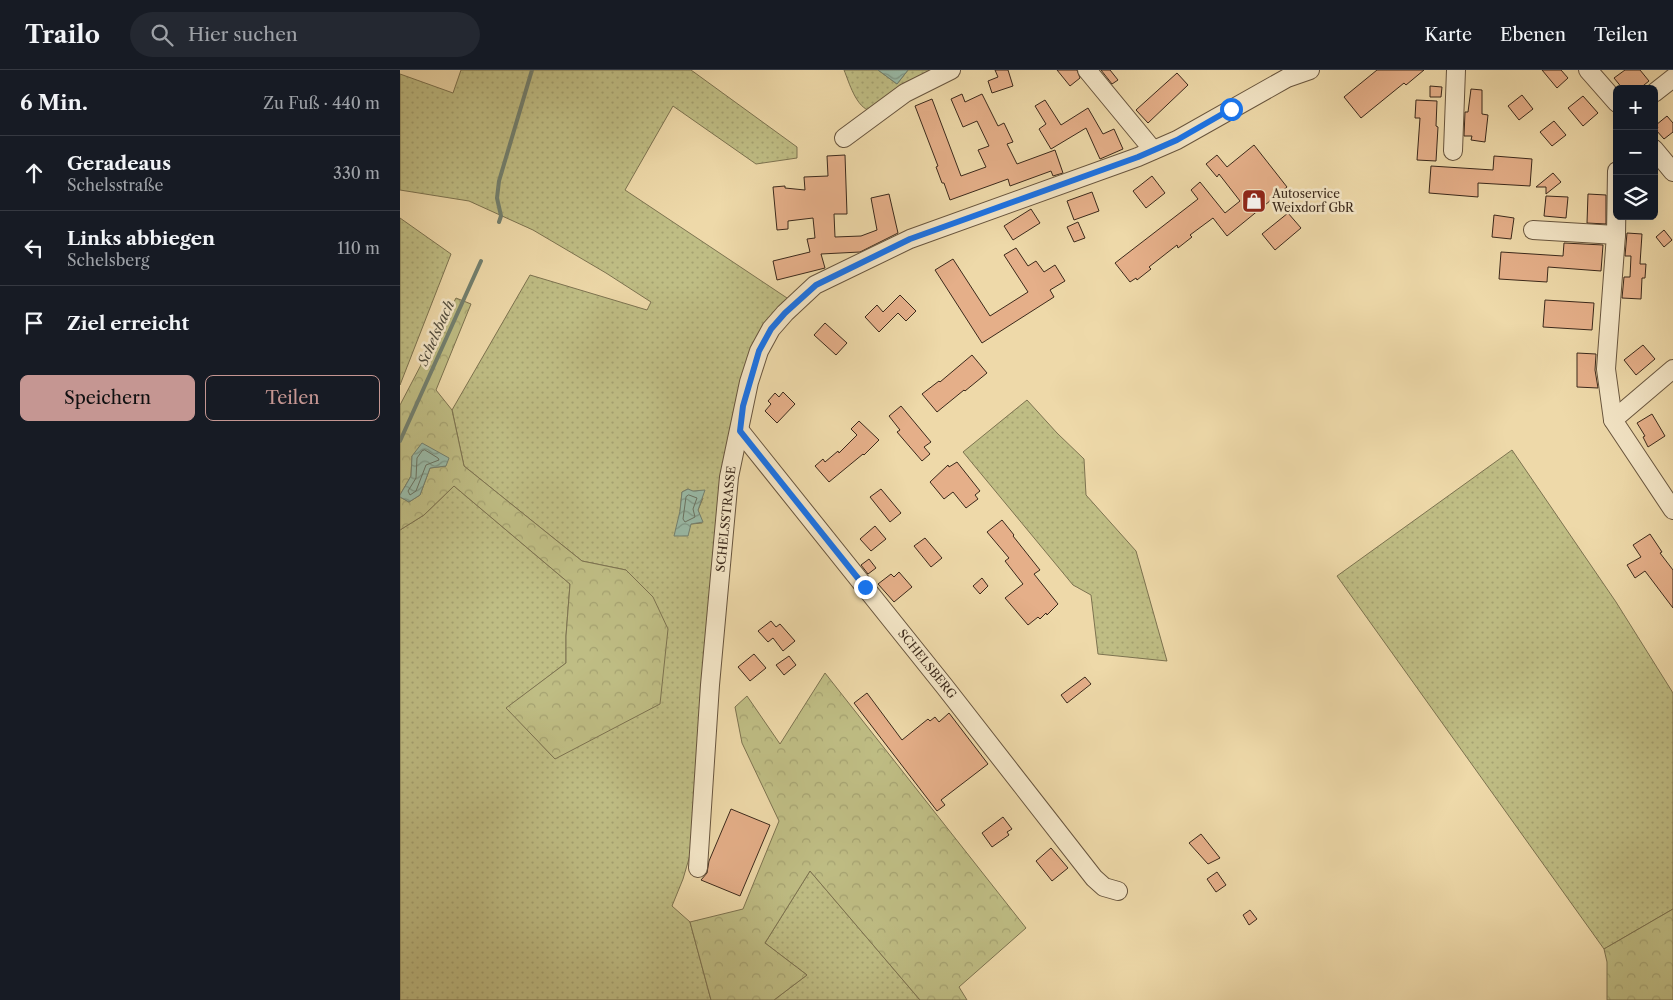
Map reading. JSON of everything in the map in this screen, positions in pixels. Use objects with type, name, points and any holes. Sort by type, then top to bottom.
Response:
[{"type":"street","points":[[844,138],[905,93],[951,70]]},
{"type":"street","points":[[1087,70],[1153,150]]},
{"type":"street","name":"SCHELSSTRASSE","points":[[698,868],[710,685],[728,486],[740,431],[743,406],[759,351],[771,329],[785,313],[816,285],[910,239],[1042,193],[1177,140],[1287,78],[1310,70]]},
{"type":"street","points":[[1453,151],[1456,70]]},
{"type":"street","points":[[1588,70],[1613,98]]},
{"type":"street","points":[[1658,89],[1673,78]]},
{"type":"street","points":[[1658,154],[1673,172]]},
{"type":"street","points":[[1617,175],[1616,236],[1606,369],[1613,420],[1673,510]]},
{"type":"street","points":[[1533,230],[1616,236]]},
{"type":"street","points":[[1613,420],[1673,369]]},
{"type":"street","name":"SCHELSBERG","points":[[740,431],[945,686],[1094,878],[1104,887],[1118,891]]},
{"type":"green space","points":[[461,70],[691,70],[797,147],[797,158],[756,164],[673,106],[625,190],[790,300],[739,399],[695,838],[683,879],[672,906],[690,922],[711,1000],[400,1000],[400,530],[424,515],[454,486],[570,584],[566,663],[507,708],[555,759],[626,570],[582,561],[464,466],[452,410],[530,275],[647,310],[651,302],[533,230],[469,201],[400,190],[400,74],[453,93]],"holes":[[[688,489],[703,498],[698,510],[702,523],[691,524],[680,511],[682,492]]]},
{"type":"green space","points":[[844,70],[878,70],[897,84],[908,70],[942,70],[871,111],[866,109],[857,100]]},
{"type":"green space","points":[[400,218],[451,254],[400,385]]},
{"type":"green space","points":[[456,298],[471,304],[436,390],[452,410],[464,466],[582,561],[626,570],[653,597],[668,629],[660,704],[555,759],[506,708],[566,663],[570,584],[454,486],[424,515],[400,530],[400,497],[409,502],[420,495],[430,468],[446,466],[412,456],[411,476],[400,495],[400,405]]},
{"type":"green space","points":[[1027,400],[1084,459],[1086,495],[1136,551],[1167,661],[1098,654],[1091,595],[1073,585],[963,452]]},
{"type":"green space","points":[[1512,450],[1616,602],[1673,693],[1673,909],[1604,949],[1337,576]]},
{"type":"green space","points":[[825,673],[1026,928],[959,987],[967,1000],[920,1000],[810,871],[765,943],[807,975],[774,1000],[711,1000],[690,922],[743,909],[779,821],[742,743],[735,707],[747,696],[780,744]]},
{"type":"green space","points":[[810,871],[920,1000],[774,1000],[807,975],[765,943]]},
{"type":"green space","points":[[1673,909],[1673,1000],[1607,1000],[1607,962],[1604,949]]},
{"type":"water","points":[[878,70],[908,70],[897,84]]},
{"type":"water","points":[[422,443],[449,458],[446,466],[430,468],[420,495],[409,502],[400,497],[400,495],[411,476],[412,456]]},
{"type":"water","points":[[688,489],[693,491],[705,490],[698,510],[703,522],[691,524],[688,536],[674,536],[682,492]]},
{"type":"building","points":[[995,70],[1008,70],[1013,86],[992,93],[988,81],[998,77]]},
{"type":"building","points":[[1057,70],[1077,70],[1080,78],[1070,86]]},
{"type":"building","points":[[1101,70],[1110,70],[1118,80],[1112,84]]},
{"type":"building","points":[[1377,70],[1424,70],[1406,85],[1404,83],[1361,118],[1344,97]]},
{"type":"building","points":[[1542,70],[1561,70],[1568,78],[1557,88]]},
{"type":"building","points":[[1625,70],[1640,70],[1649,81],[1644,85],[1620,85],[1614,78]]},
{"type":"building","points":[[1177,73],[1188,85],[1148,123],[1136,110]]},
{"type":"building","points":[[1430,86],[1442,87],[1441,97],[1430,97]]},
{"type":"building","points":[[1471,89],[1482,90],[1482,114],[1488,115],[1485,142],[1471,140],[1472,136],[1464,136],[1465,112],[1468,112]]},
{"type":"building","points":[[962,94],[965,102],[982,94],[998,126],[1004,123],[1013,142],[1007,144],[1017,164],[1055,150],[1063,173],[1053,176],[1051,171],[1010,186],[1008,179],[950,200],[936,167],[938,166],[915,106],[932,99],[961,176],[986,167],[978,150],[989,146],[977,121],[963,127],[951,99]]},
{"type":"building","points":[[1522,95],[1533,109],[1519,120],[1508,106]]},
{"type":"building","points":[[1583,96],[1598,113],[1583,126],[1568,108]]},
{"type":"building","points":[[1045,100],[1061,125],[1088,108],[1103,134],[1114,129],[1123,149],[1100,159],[1086,128],[1051,149],[1039,129],[1046,124],[1035,106]]},
{"type":"building","points":[[1416,100],[1437,101],[1436,161],[1417,160],[1420,118],[1415,118]]},
{"type":"building","points":[[1667,116],[1673,123],[1673,132],[1664,139],[1658,132],[1658,123]]},
{"type":"building","points":[[1554,121],[1566,135],[1552,146],[1540,132]]},
{"type":"building","points":[[1254,145],[1287,187],[1227,236],[1213,218],[1190,235],[1192,237],[1178,248],[1177,245],[1149,267],[1151,269],[1137,280],[1136,278],[1130,282],[1115,263],[1198,199],[1191,190],[1200,182],[1225,213],[1240,201],[1219,174],[1217,177],[1206,164],[1217,155],[1227,167]]},
{"type":"building","points":[[845,155],[847,214],[834,214],[835,237],[861,236],[877,230],[871,198],[889,194],[898,233],[860,252],[821,254],[825,268],[777,280],[773,261],[810,252],[807,239],[815,238],[813,218],[788,221],[788,229],[777,230],[773,187],[785,186],[785,188],[805,190],[804,177],[828,176],[827,156]]},
{"type":"building","points":[[1494,156],[1532,159],[1530,186],[1478,183],[1478,197],[1429,193],[1431,166],[1493,170]]},
{"type":"building","points":[[1553,173],[1561,182],[1546,194],[1546,187],[1536,187]]},
{"type":"building","points":[[1152,176],[1165,193],[1146,208],[1133,191]]},
{"type":"building","points":[[1092,192],[1099,211],[1074,220],[1067,201]]},
{"type":"building","points":[[1588,194],[1606,195],[1606,224],[1587,223]]},
{"type":"building","points":[[1546,196],[1568,197],[1566,218],[1544,216]]},
{"type":"building","points":[[1031,209],[1040,223],[1013,240],[1004,226]]},
{"type":"building","points":[[1288,213],[1301,228],[1275,250],[1262,234]]},
{"type":"building","points":[[1494,215],[1514,218],[1511,239],[1492,237]]},
{"type":"building","points":[[1078,222],[1085,238],[1074,242],[1067,227]]},
{"type":"building","points":[[1664,230],[1672,240],[1664,247],[1656,237]]},
{"type":"building","points":[[1627,233],[1642,234],[1640,264],[1646,264],[1645,278],[1642,278],[1641,299],[1622,298],[1624,277],[1630,277],[1631,256],[1625,256]]},
{"type":"building","points":[[1564,243],[1603,245],[1601,271],[1548,267],[1547,282],[1499,279],[1501,252],[1563,256]]},
{"type":"building","points":[[1016,248],[1028,266],[1036,261],[1044,272],[1055,265],[1065,281],[1050,290],[1054,297],[982,343],[935,270],[953,259],[990,316],[1028,292],[1004,255]]},
{"type":"building","points":[[900,295],[916,311],[906,321],[898,313],[879,332],[865,317],[877,305],[883,312]]},
{"type":"building","points":[[1545,300],[1594,303],[1592,330],[1543,327]]},
{"type":"building","points":[[825,323],[847,343],[836,355],[814,335]]},
{"type":"building","points":[[1643,345],[1655,359],[1636,375],[1624,360]]},
{"type":"building","points":[[1577,353],[1596,354],[1595,370],[1598,388],[1577,387]]},
{"type":"building","points":[[972,355],[987,373],[937,412],[922,394],[940,382]]},
{"type":"building","points":[[783,392],[795,404],[777,423],[765,411],[771,404],[768,401],[775,393],[779,397]]},
{"type":"building","points":[[901,406],[931,442],[924,447],[930,454],[922,461],[897,432],[900,430],[889,416]]},
{"type":"building","points":[[1652,414],[1665,436],[1648,447],[1643,437],[1645,436],[1637,423]]},
{"type":"building","points":[[859,421],[879,440],[864,455],[829,482],[815,466],[823,459],[825,462],[838,451],[839,453],[857,435],[851,429]]},
{"type":"building","points":[[957,462],[980,491],[975,495],[978,499],[966,508],[953,492],[944,499],[930,482],[948,465],[949,467]]},
{"type":"building","points":[[881,489],[901,513],[890,522],[870,497]]},
{"type":"building","points":[[1002,520],[1040,570],[1034,574],[1058,604],[1047,615],[1046,613],[1040,619],[1038,617],[1028,625],[1005,598],[1023,584],[1005,561],[1009,558],[987,532]]},
{"type":"building","points":[[875,526],[886,539],[871,551],[860,539]]},
{"type":"building","points":[[1650,534],[1662,552],[1660,553],[1673,570],[1673,608],[1645,571],[1635,578],[1627,565],[1641,557],[1633,545]]},
{"type":"building","points":[[925,538],[942,558],[931,567],[914,546]]},
{"type":"building","points":[[869,559],[876,568],[868,574],[861,565]]},
{"type":"building","points":[[899,572],[912,587],[894,602],[878,584],[891,574],[894,577]]},
{"type":"building","points":[[982,578],[988,586],[980,594],[973,586]]},
{"type":"building","points":[[771,621],[776,627],[780,624],[795,641],[783,651],[773,638],[768,642],[758,631]]},
{"type":"building","points":[[754,654],[766,668],[750,681],[738,667]]},
{"type":"building","points":[[789,656],[796,665],[784,675],[776,665]]},
{"type":"building","points":[[1085,677],[1091,684],[1067,703],[1061,695]]},
{"type":"building","points":[[867,693],[902,740],[928,719],[930,721],[935,717],[939,722],[949,713],[988,764],[941,800],[945,805],[937,811],[854,703]]},
{"type":"building","points":[[731,809],[770,825],[740,896],[701,880],[707,873],[709,861]]},
{"type":"building","points":[[1003,817],[1012,829],[1007,832],[1009,835],[992,847],[982,833]]},
{"type":"building","points":[[1201,834],[1220,858],[1208,864],[1189,843]]},
{"type":"building","points":[[1051,848],[1068,868],[1052,881],[1036,861]]},
{"type":"building","points":[[1217,872],[1226,885],[1216,892],[1207,879]]},
{"type":"building","points":[[1250,910],[1257,919],[1249,925],[1243,915]]},
{"type":"waterway","name":"Schelsbach","points":[[499,222],[501,216],[497,198],[499,181],[532,70]]},
{"type":"waterway","name":"Schelsbach","points":[[400,441],[481,261]]},
{"type":"place","name":"Autoservice Weixdorf GbR","points":[[1254,201]]},
{"type":"route","points":[[865,587],[740,431],[743,406],[749,382],[759,351],[771,329],[785,313],[816,285],[910,239],[1138,157],[1177,140],[1231,109]]}]
